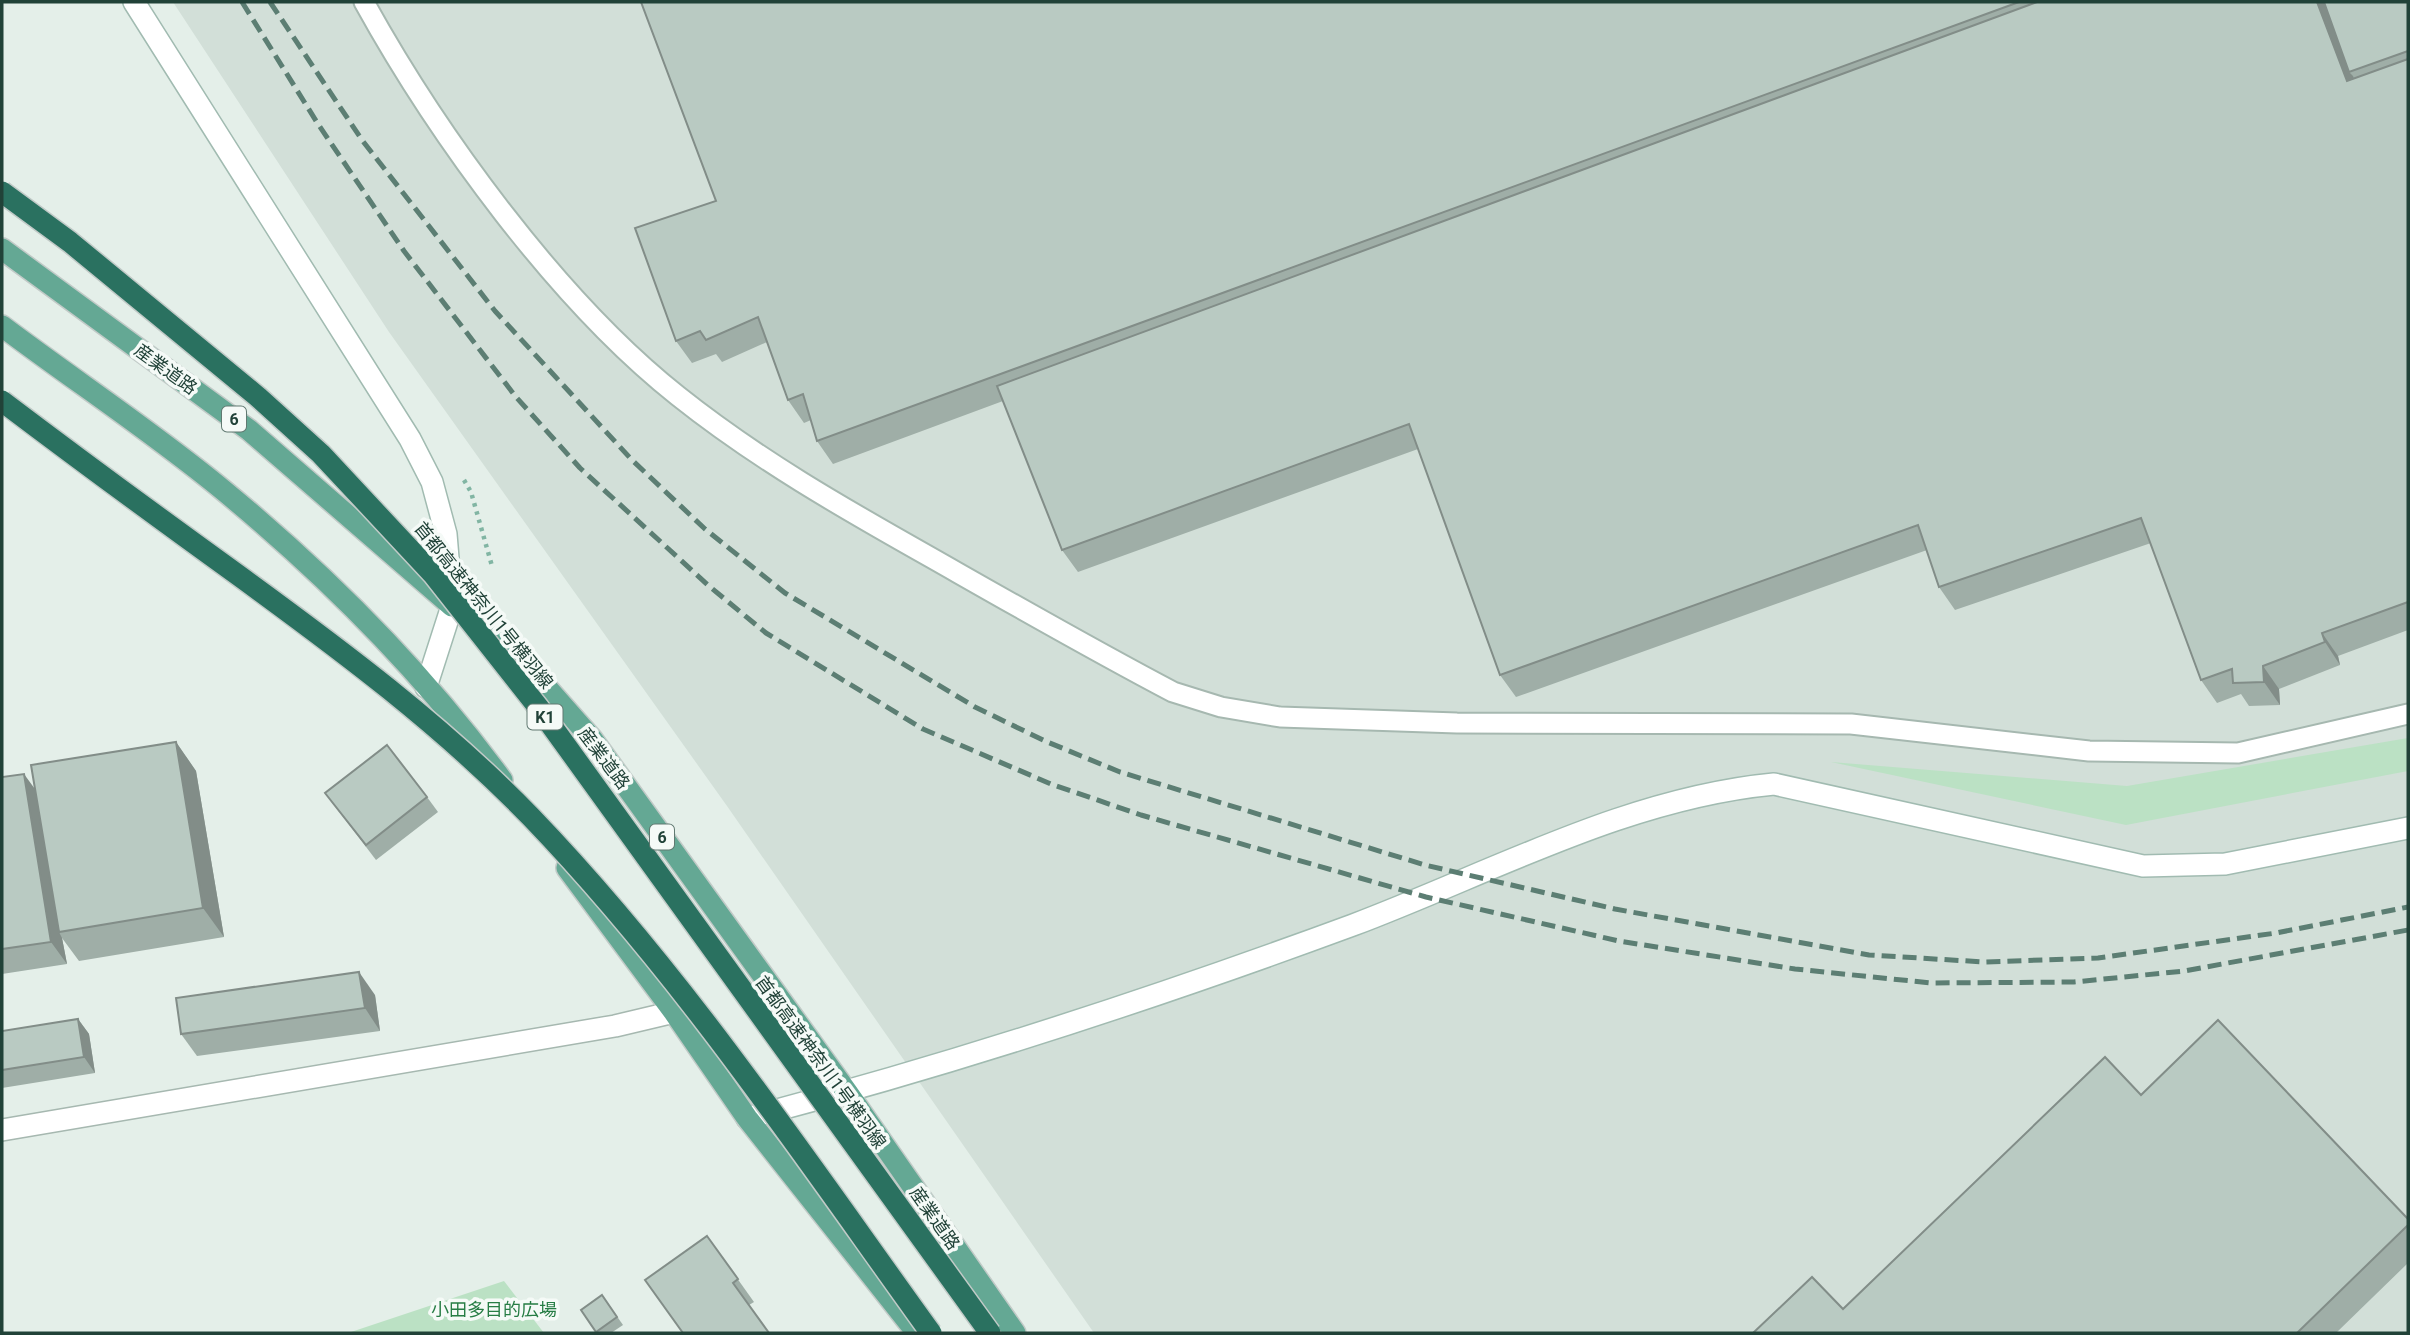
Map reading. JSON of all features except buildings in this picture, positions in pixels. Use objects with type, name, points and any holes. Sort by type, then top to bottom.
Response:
[{"type":"highway","name":"首都高速神奈川1号横羽線","points":[[2,192],[70,242],[258,397],[340,474],[433,574],[546,719],[990,1333]]},
{"type":"highway","points":[[2,401],[370,671],[439,729],[530,816],[638,936],[747,1078],[931,1333]]},
{"type":"main road","name":"産業道路","points":[[2,249],[249,430],[452,606],[532,671],[592,739],[847,1092],[1015,1333]]},
{"type":"main road","points":[[2,326],[222,489],[333,586],[426,687],[494,768],[674,1013],[747,1118],[917,1333]]},
{"type":"street","points":[[134,2],[432,482],[446,534],[452,606],[426,687]]},
{"type":"street","points":[[747,1118],[847,1092],[1188,984],[1353,925],[1631,813],[1730,788],[1774,784],[2143,866],[2225,864],[2408,828]]},
{"type":"street","points":[[2,1130],[615,1026],[674,1013]]},
{"type":"lane","points":[[364,2],[404,71],[501,208],[611,336],[677,396],[805,486],[1173,692],[1221,707],[1280,717],[1457,723],[1851,724],[2090,751],[2238,753],[2408,714]]},
{"type":"shaded area","points":[[173,2],[2408,2],[2408,1333],[1094,1333],[727,806],[389,332]]},
{"type":"green space","points":[[2408,738],[2408,771],[2126,825],[1831,762],[2127,786]]},
{"type":"green space","name":"小田多目的広場","points":[[504,1281],[544,1333],[348,1333]]},
{"type":"railway","points":[[242,2],[318,124],[404,251],[516,397],[580,468],[709,586],[766,633],[923,729],[1051,784],[1141,815],[1426,897],[1619,941],[1795,969],[1931,983],[2074,982],[2184,971],[2408,930]]},
{"type":"railway","points":[[270,2],[362,140],[495,311],[632,460],[705,529],[785,593],[975,707],[1045,741],[1120,772],[1425,865],[1615,909],[1869,955],[1985,962],[2098,958],[2276,933],[2408,907]]}]
